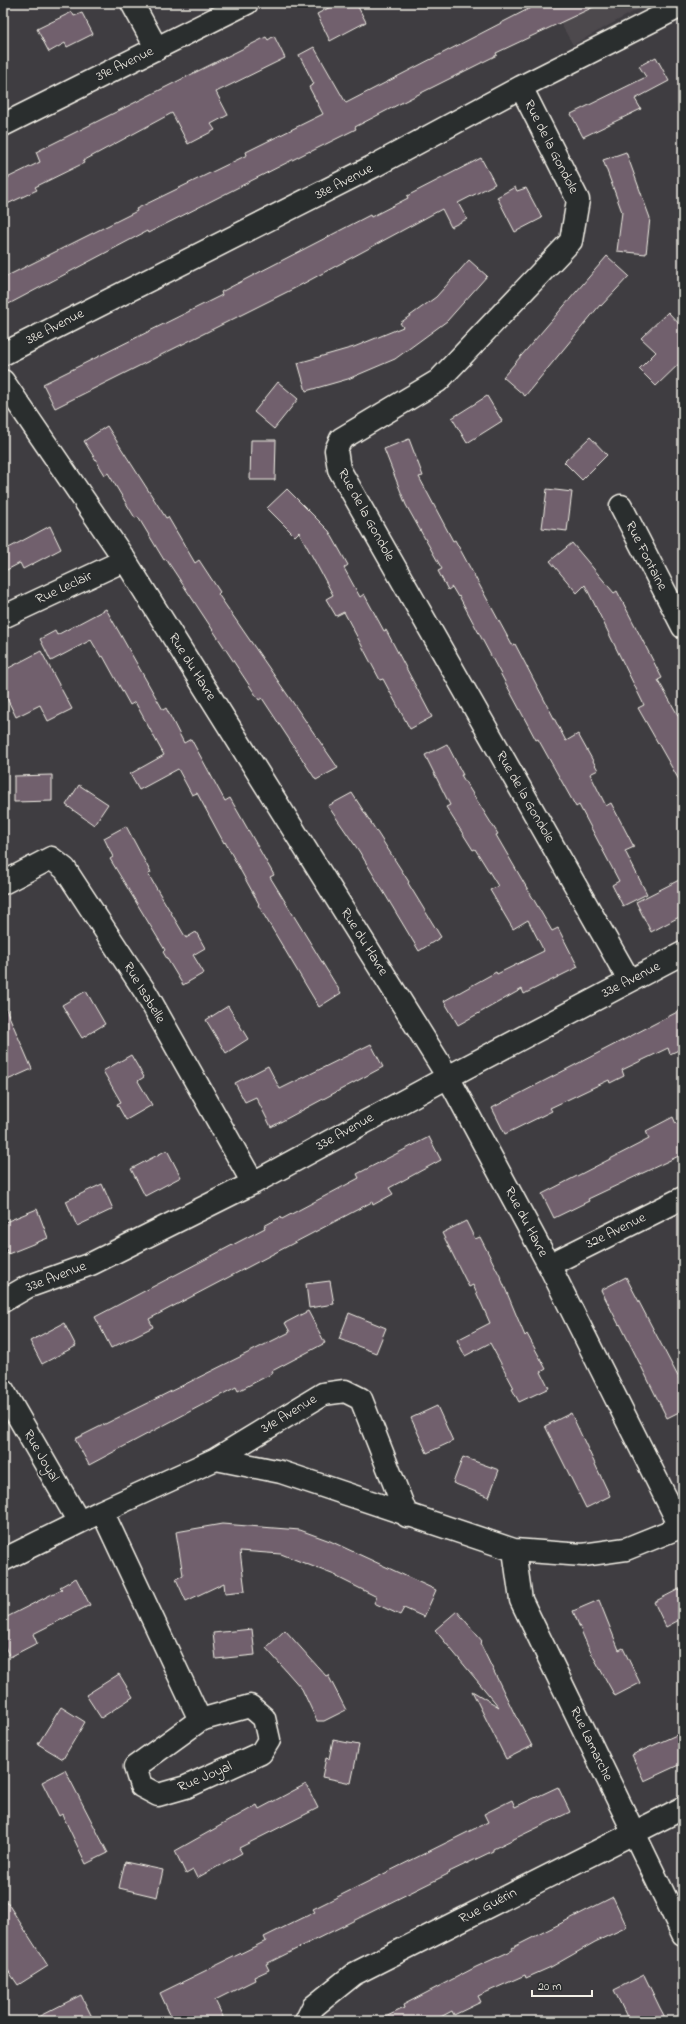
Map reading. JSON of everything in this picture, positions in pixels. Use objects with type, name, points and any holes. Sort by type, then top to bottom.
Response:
[{"type":"street","points":[[132,3],[157,48]]},
{"type":"street","name":"39e Avenue","points":[[3,125],[247,3]]},
{"type":"street","name":"38e Avenue","points":[[3,354],[376,166],[521,87],[683,5]]},
{"type":"street","name":"Rue de la Gondole","points":[[521,87],[578,200],[571,241],[438,381],[341,439],[336,450],[339,469],[629,980]]},
{"type":"street","name":"Rue du Havre","points":[[3,381],[125,560],[448,1077],[549,1265],[682,1527]]},
{"type":"street","name":"Rue Fontaine","points":[[621,506],[683,627]]},
{"type":"street","name":"Rue Leclair","points":[[3,616],[125,560]]},
{"type":"street","name":"Rue Isabelle","points":[[3,883],[52,858],[65,869],[146,993],[253,1183]]},
{"type":"street","name":"33e Avenue","points":[[3,1301],[27,1287],[92,1264],[253,1183],[629,980],[683,953]]},
{"type":"street","name":"32e Avenue","points":[[549,1265],[683,1198]]},
{"type":"street","name":"Rue Joyal","points":[[3,1390],[79,1522]]},
{"type":"street","name":"31e Avenue","points":[[3,1560],[102,1511],[216,1459],[323,1394],[345,1391],[361,1399],[407,1516]]},
{"type":"street","points":[[216,1459],[281,1472],[407,1516],[514,1550],[583,1555],[626,1549],[682,1527]]},
{"type":"street","points":[[102,1511],[200,1720]]},
{"type":"street","name":"Rue Lamarche","points":[[514,1550],[521,1600],[683,1934]]},
{"type":"street","name":"Rue Joyal","points":[[250,1706],[264,1718],[269,1740],[261,1753],[186,1787],[158,1795],[141,1786],[135,1767],[200,1720],[250,1706]]},
{"type":"street","name":"Rue Guérin","points":[[306,2021],[313,2007],[354,1974],[683,1808]]},
{"type":"shaded area","points":[[549,3],[649,3],[573,45]]},
{"type":"building","points":[[338,3],[356,3],[366,22],[330,41],[317,14]]},
{"type":"building","points":[[540,3],[602,3],[496,53],[497,55],[355,127],[356,129],[148,233],[147,231],[3,307],[3,278],[137,211],[136,209],[247,155],[246,152],[323,114],[309,87],[314,84],[299,55],[314,47],[346,103]]},
{"type":"building","points":[[72,12],[74,16],[82,13],[93,34],[67,47],[65,43],[49,52],[37,29]]},
{"type":"building","points":[[274,36],[285,58],[216,92],[228,115],[211,124],[215,130],[188,144],[172,113],[83,161],[84,163],[35,187],[37,190],[3,206],[3,180],[40,162],[36,152],[266,37],[268,40]]},
{"type":"building","points":[[656,57],[669,81],[635,99],[641,109],[583,137],[571,114],[646,77],[639,66]]},
{"type":"building","points":[[626,152],[650,218],[646,254],[617,251],[622,212],[603,160]]},
{"type":"building","points":[[481,158],[495,184],[458,203],[467,219],[451,227],[442,209],[297,287],[55,408],[43,384],[222,295],[221,292],[370,215],[371,217],[408,198],[407,196]]},
{"type":"building","points":[[515,187],[517,191],[526,188],[542,218],[515,232],[497,197]]},
{"type":"building","points":[[607,256],[629,276],[601,306],[600,305],[525,396],[503,377]]},
{"type":"building","points":[[469,260],[487,276],[447,321],[395,359],[348,379],[306,391],[298,363],[354,347],[403,327],[400,323],[436,297]]},
{"type":"building","points":[[668,312],[683,328],[683,360],[656,386],[639,369],[656,352],[641,338]]},
{"type":"building","points":[[278,382],[298,399],[274,429],[254,412]]},
{"type":"building","points":[[487,396],[502,421],[467,443],[452,418]]},
{"type":"building","points":[[107,426],[166,518],[168,517],[195,563],[199,560],[220,592],[218,594],[338,768],[316,780],[262,698],[259,700],[166,559],[164,560],[138,517],[135,518],[108,473],[105,475],[84,441]]},
{"type":"building","points":[[590,437],[607,455],[582,480],[564,462]]},
{"type":"building","points":[[409,439],[423,476],[419,477],[453,541],[455,540],[512,645],[515,644],[566,741],[578,734],[598,770],[590,774],[606,806],[611,803],[634,847],[625,851],[647,894],[623,906],[612,885],[619,881],[579,805],[576,807],[538,739],[536,740],[459,596],[458,597],[452,587],[448,590],[438,571],[442,569],[406,505],[384,449]]},
{"type":"building","points":[[251,440],[276,440],[275,480],[250,480]]},
{"type":"building","points":[[287,489],[329,531],[348,565],[344,568],[360,597],[364,594],[384,631],[386,630],[432,717],[410,729],[383,679],[380,680],[344,612],[336,616],[326,599],[333,595],[299,532],[295,536],[267,508]]},
{"type":"building","points":[[547,489],[572,492],[567,531],[542,528]]},
{"type":"building","points":[[50,526],[61,549],[23,569],[20,563],[3,572],[3,551]]},
{"type":"building","points":[[572,543],[614,593],[617,591],[662,678],[658,680],[683,724],[683,787],[638,708],[644,705],[585,585],[577,593],[550,561]]},
{"type":"building","points":[[106,609],[163,710],[166,708],[184,743],[191,739],[225,801],[230,798],[274,875],[270,877],[341,993],[319,1007],[258,905],[259,904],[197,793],[192,795],[178,769],[139,790],[130,774],[164,755],[135,702],[130,705],[103,656],[101,657],[91,640],[51,661],[40,639],[55,631],[57,635]]},
{"type":"building","points":[[41,651],[72,709],[48,721],[40,705],[16,717],[3,690],[3,671]]},
{"type":"building","points":[[447,744],[463,775],[461,775],[498,834],[496,835],[552,931],[558,928],[578,967],[524,994],[522,989],[458,1025],[444,1001],[496,972],[497,974],[544,951],[528,920],[513,929],[490,890],[498,886],[446,807],[450,805],[425,755]]},
{"type":"building","points":[[52,775],[52,801],[14,802],[14,776]]},
{"type":"building","points":[[79,785],[108,804],[94,825],[66,805]]},
{"type":"building","points":[[352,793],[409,882],[408,883],[441,937],[419,951],[359,851],[328,806]]},
{"type":"building","points":[[126,826],[151,873],[148,874],[186,938],[196,932],[205,948],[193,955],[204,973],[183,985],[163,952],[165,950],[110,859],[113,857],[104,838]]},
{"type":"building","points":[[683,878],[683,915],[651,932],[636,902]]},
{"type":"building","points":[[86,991],[105,1024],[82,1038],[62,1005]]},
{"type":"building","points":[[3,1002],[32,1069],[3,1082]]},
{"type":"building","points":[[228,1006],[248,1039],[226,1053],[206,1020]]},
{"type":"building","points":[[683,1009],[683,1048],[670,1054],[668,1048],[622,1070],[624,1076],[610,1083],[609,1080],[550,1108],[552,1111],[505,1134],[492,1108]]},
{"type":"building","points":[[371,1044],[383,1067],[271,1127],[256,1097],[245,1102],[235,1083],[268,1066],[280,1089]]},
{"type":"building","points":[[131,1055],[144,1077],[138,1081],[152,1105],[126,1120],[117,1104],[121,1102],[103,1071]]},
{"type":"building","points":[[673,1117],[676,1124],[683,1121],[683,1154],[588,1199],[589,1201],[554,1218],[542,1194],[649,1139],[646,1131]]},
{"type":"building","points":[[429,1137],[441,1160],[389,1188],[393,1194],[373,1205],[372,1202],[149,1319],[153,1327],[111,1348],[95,1317],[265,1228],[264,1226],[281,1217],[282,1219],[359,1178],[357,1174]]},
{"type":"building","points":[[167,1150],[181,1177],[145,1196],[131,1169]]},
{"type":"building","points":[[102,1184],[113,1209],[77,1226],[66,1201]]},
{"type":"building","points":[[37,1209],[48,1238],[8,1254],[3,1242],[3,1223]]},
{"type":"building","points":[[466,1221],[475,1239],[480,1237],[500,1276],[525,1336],[527,1334],[546,1369],[541,1372],[549,1388],[519,1402],[512,1389],[514,1388],[490,1343],[465,1356],[457,1340],[490,1323],[473,1285],[469,1287],[442,1233]]},
{"type":"building","points":[[626,1277],[683,1386],[683,1410],[667,1418],[620,1324],[619,1325],[601,1290]]},
{"type":"building","points":[[330,1281],[334,1304],[309,1308],[306,1284]]},
{"type":"building","points":[[308,1311],[325,1343],[272,1371],[273,1373],[238,1391],[236,1387],[89,1465],[75,1439],[290,1332],[285,1323]]},
{"type":"building","points":[[349,1313],[386,1328],[376,1353],[339,1339]]},
{"type":"building","points":[[64,1323],[76,1346],[42,1364],[30,1341]]},
{"type":"building","points":[[437,1406],[453,1441],[427,1453],[411,1418]]},
{"type":"building","points":[[571,1413],[610,1496],[586,1508],[545,1426]]},
{"type":"building","points":[[463,1457],[499,1470],[489,1497],[453,1483]]},
{"type":"building","points":[[222,1524],[300,1530],[330,1541],[436,1590],[424,1617],[404,1608],[400,1615],[374,1603],[377,1597],[337,1576],[281,1554],[240,1551],[245,1591],[225,1593],[224,1583],[186,1601],[176,1579],[183,1575],[176,1532]]},
{"type":"building","points":[[76,1578],[90,1605],[33,1634],[37,1643],[10,1657],[3,1643],[3,1619],[62,1589],[60,1587]]},
{"type":"building","points":[[683,1587],[683,1618],[666,1627],[654,1602]]},
{"type":"building","points":[[599,1600],[619,1650],[623,1648],[640,1683],[615,1696],[588,1647],[573,1611]]},
{"type":"building","points":[[457,1611],[482,1641],[480,1643],[516,1717],[532,1746],[506,1759],[472,1691],[499,1707],[435,1630]]},
{"type":"building","points":[[252,1629],[255,1655],[216,1659],[213,1633]]},
{"type":"building","points":[[285,1630],[326,1676],[328,1675],[346,1710],[324,1721],[317,1721],[302,1689],[266,1648]]},
{"type":"building","points":[[119,1674],[133,1697],[101,1718],[86,1695]]},
{"type":"building","points":[[61,1707],[85,1722],[63,1759],[38,1744]]},
{"type":"building","points":[[683,1732],[683,1763],[644,1781],[632,1755]]},
{"type":"building","points":[[333,1740],[359,1745],[351,1783],[322,1777],[326,1758],[329,1759]]},
{"type":"building","points":[[65,1770],[108,1853],[86,1864],[62,1814],[59,1816],[42,1782]]},
{"type":"building","points":[[306,1784],[318,1808],[239,1848],[242,1853],[197,1878],[193,1870],[186,1874],[175,1851],[257,1805],[259,1809]]},
{"type":"building","points":[[558,1787],[570,1812],[493,1849],[493,1851],[449,1872],[450,1873],[266,1964],[269,1970],[254,1977],[255,1980],[215,2000],[225,2021],[173,2021],[160,1993],[266,1941],[264,1937],[315,1912],[313,1909],[488,1822],[484,1814],[512,1800],[515,1807]]},
{"type":"building","points":[[125,1862],[163,1870],[157,1897],[119,1888]]},
{"type":"building","points":[[3,1896],[48,1966],[18,1985],[3,1963]]},
{"type":"building","points":[[613,1897],[627,1927],[595,1942],[551,1967],[526,1978],[525,1975],[478,1996],[481,2002],[454,2015],[452,2011],[433,2021],[377,2021],[404,2008],[403,2005],[476,1967],[513,1950],[512,1948]]},
{"type":"building","points":[[644,1975],[667,2021],[629,2021],[614,1990]]},
{"type":"building","points":[[81,1995],[94,2021],[30,2021]]}]
